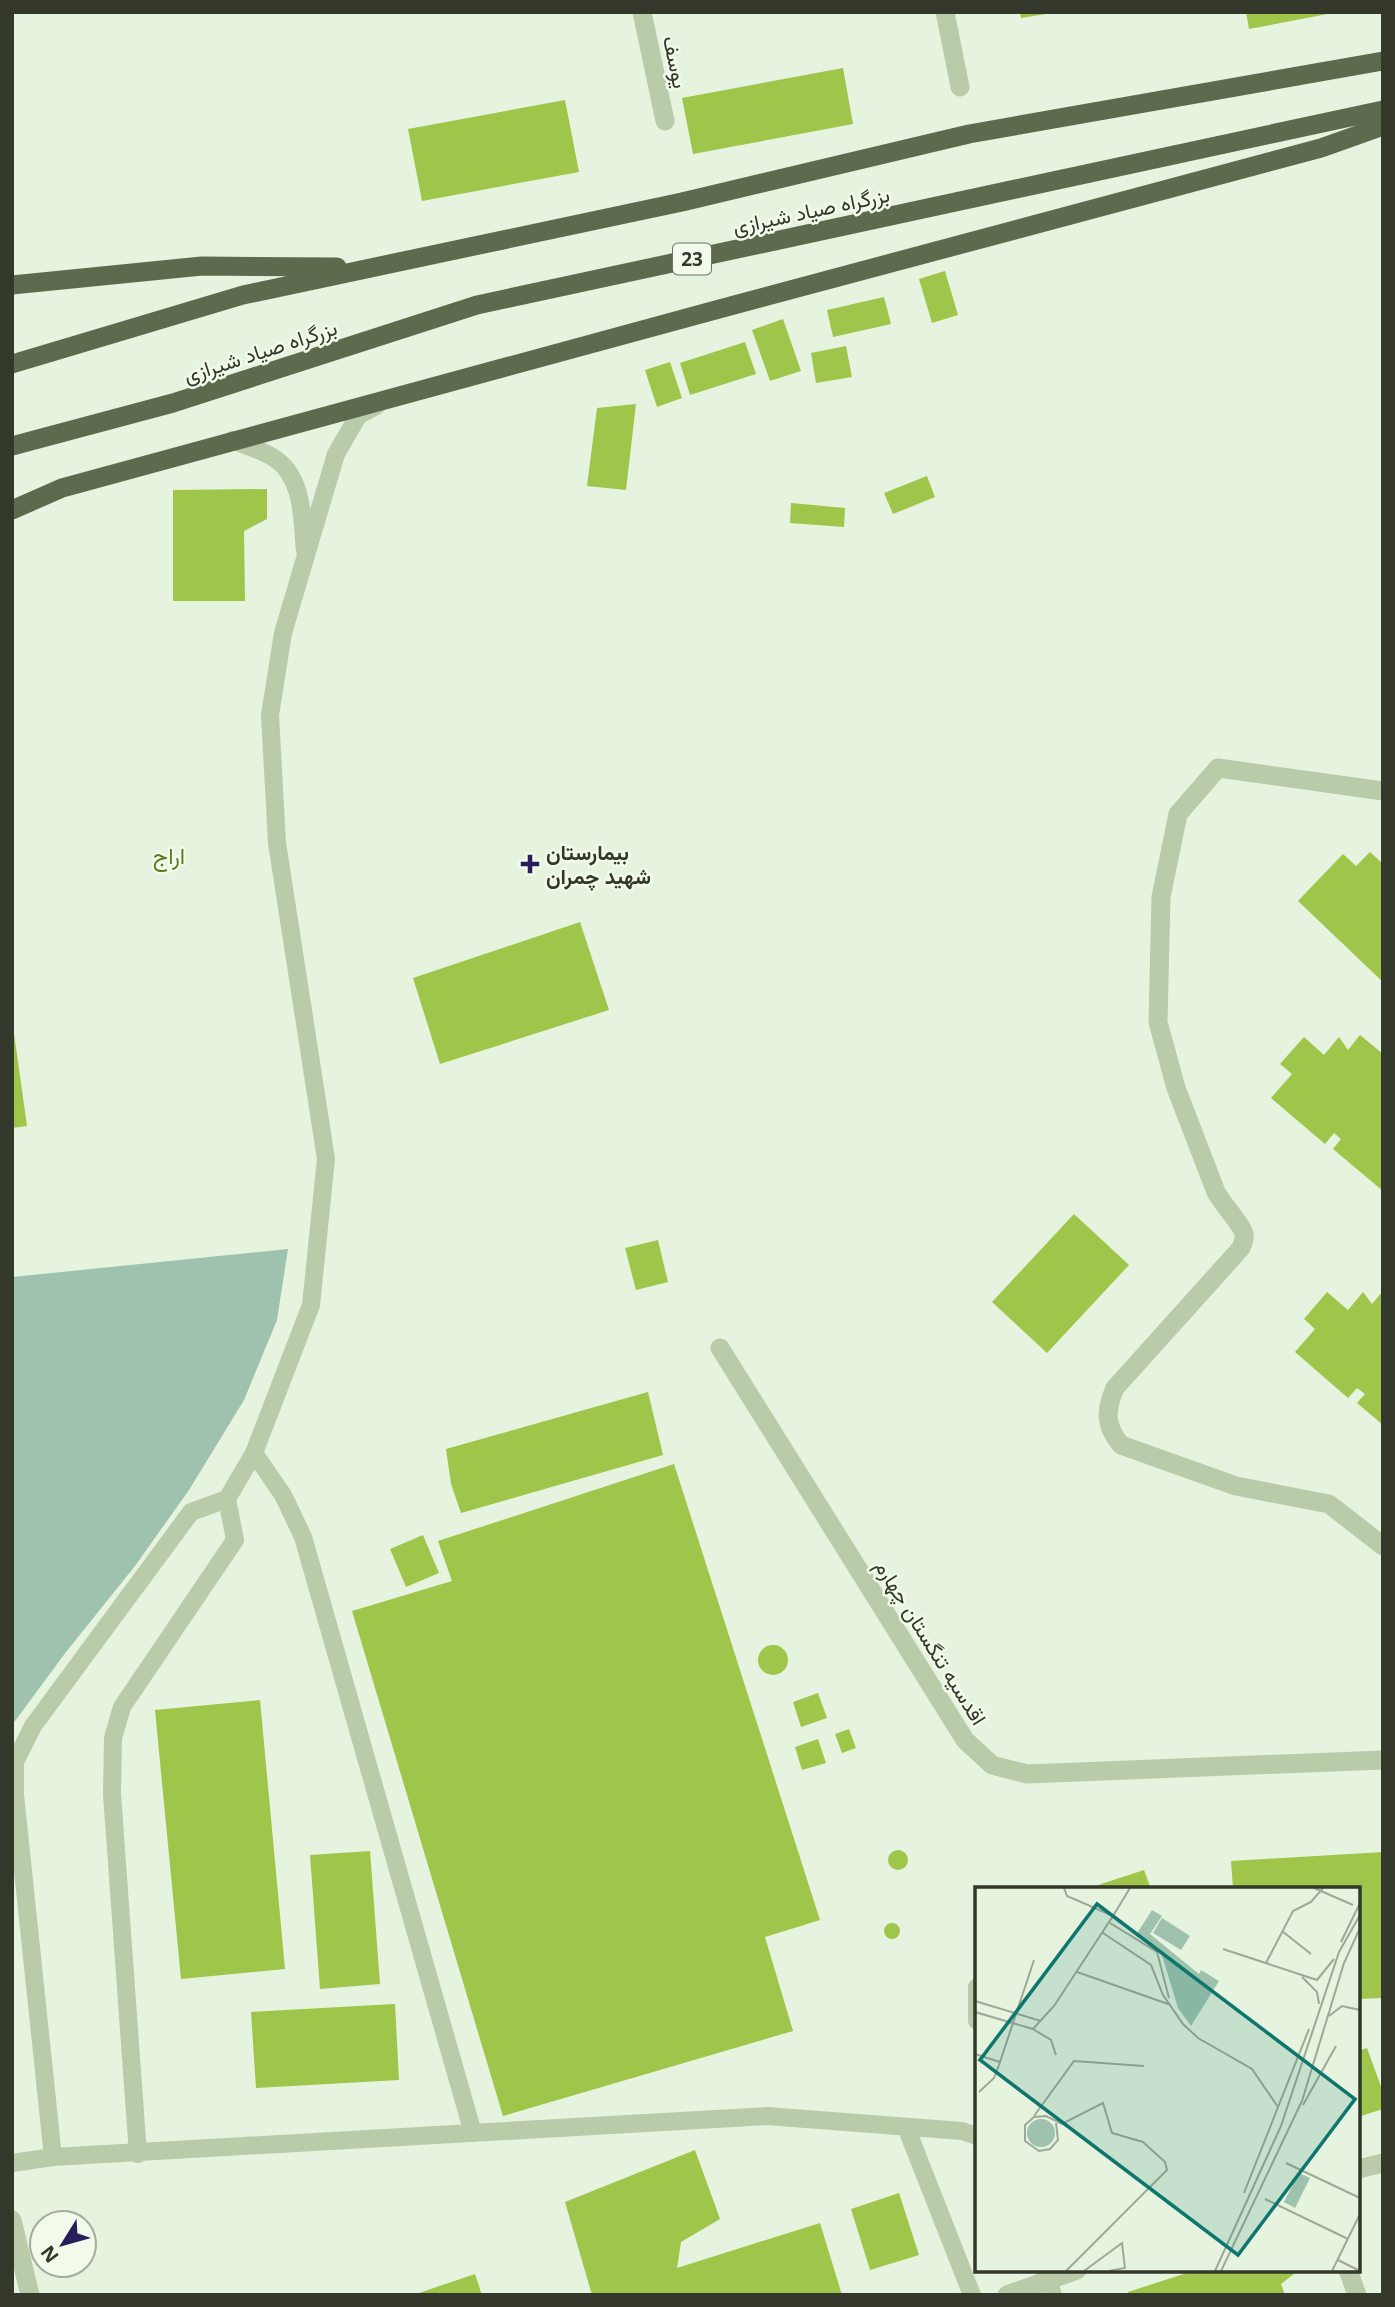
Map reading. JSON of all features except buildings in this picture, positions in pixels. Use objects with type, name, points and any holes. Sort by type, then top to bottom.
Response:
[{"type":"highway","name":"بزرگراه صیاد شیرازی","points":[[12,364],[243,295],[682,202],[969,134],[1383,61]]},
{"type":"highway","name":"بزرگراه صیاد شیرازی","points":[[12,446],[173,403],[477,305],[1383,110]]},
{"type":"highway","points":[[12,510],[62,488],[232,440],[1295,155],[1383,126]]},
{"type":"highway","points":[[12,285],[202,266],[373,267]]},
{"type":"street","name":"یوسف","points":[[642,12],[665,121]]},
{"type":"street","points":[[945,12],[960,87]]},
{"type":"street","points":[[1383,791],[1218,768],[1178,814],[1161,897],[1158,1022],[1176,1088],[1216,1192],[1243,1231],[1245,1240],[1241,1248],[1115,1388],[1108,1404],[1107,1422],[1112,1435],[1121,1445],[1236,1486],[1329,1504],[1383,1546]]},
{"type":"street","name":"اقدسیه تنگستان چهارم","points":[[720,1348],[965,1740],[992,1765],[1027,1774],[1383,1760]]},
{"type":"street","points":[[1360,2169],[1383,2163]]},
{"type":"street","points":[[12,2220],[30,2295]]},
{"type":"street","points":[[1007,2295],[1072,2272]]},
{"type":"street","points":[[1349,2272],[1357,2295]]},
{"type":"lane","points":[[53,2157],[15,1795],[15,1762],[33,1726],[191,1512],[227,1499],[254,1453],[312,1305],[326,1159],[277,843],[270,715],[283,633],[336,454],[358,416],[397,394]]},
{"type":"lane","points":[[232,440],[276,458],[291,477],[300,499],[306,562]]},
{"type":"lane","points":[[254,1453],[283,1495],[307,1550],[473,2133]]},
{"type":"lane","points":[[138,2154],[112,1794],[113,1738],[122,1707],[235,1540],[227,1499]]},
{"type":"lane","points":[[12,2163],[53,2157],[767,2116],[962,2131],[975,2135]]},
{"type":"lane","points":[[906,2127],[972,2295]]},
{"type":"green space","points":[[288,1249],[277,1320],[244,1400],[189,1490],[135,1566],[12,1725],[12,1277]]},
{"type":"place","name":"بیمارستان شهید چمران","points":[[530,864]]},
{"type":"district","name":"اراج","points":[[169,855]]}]
